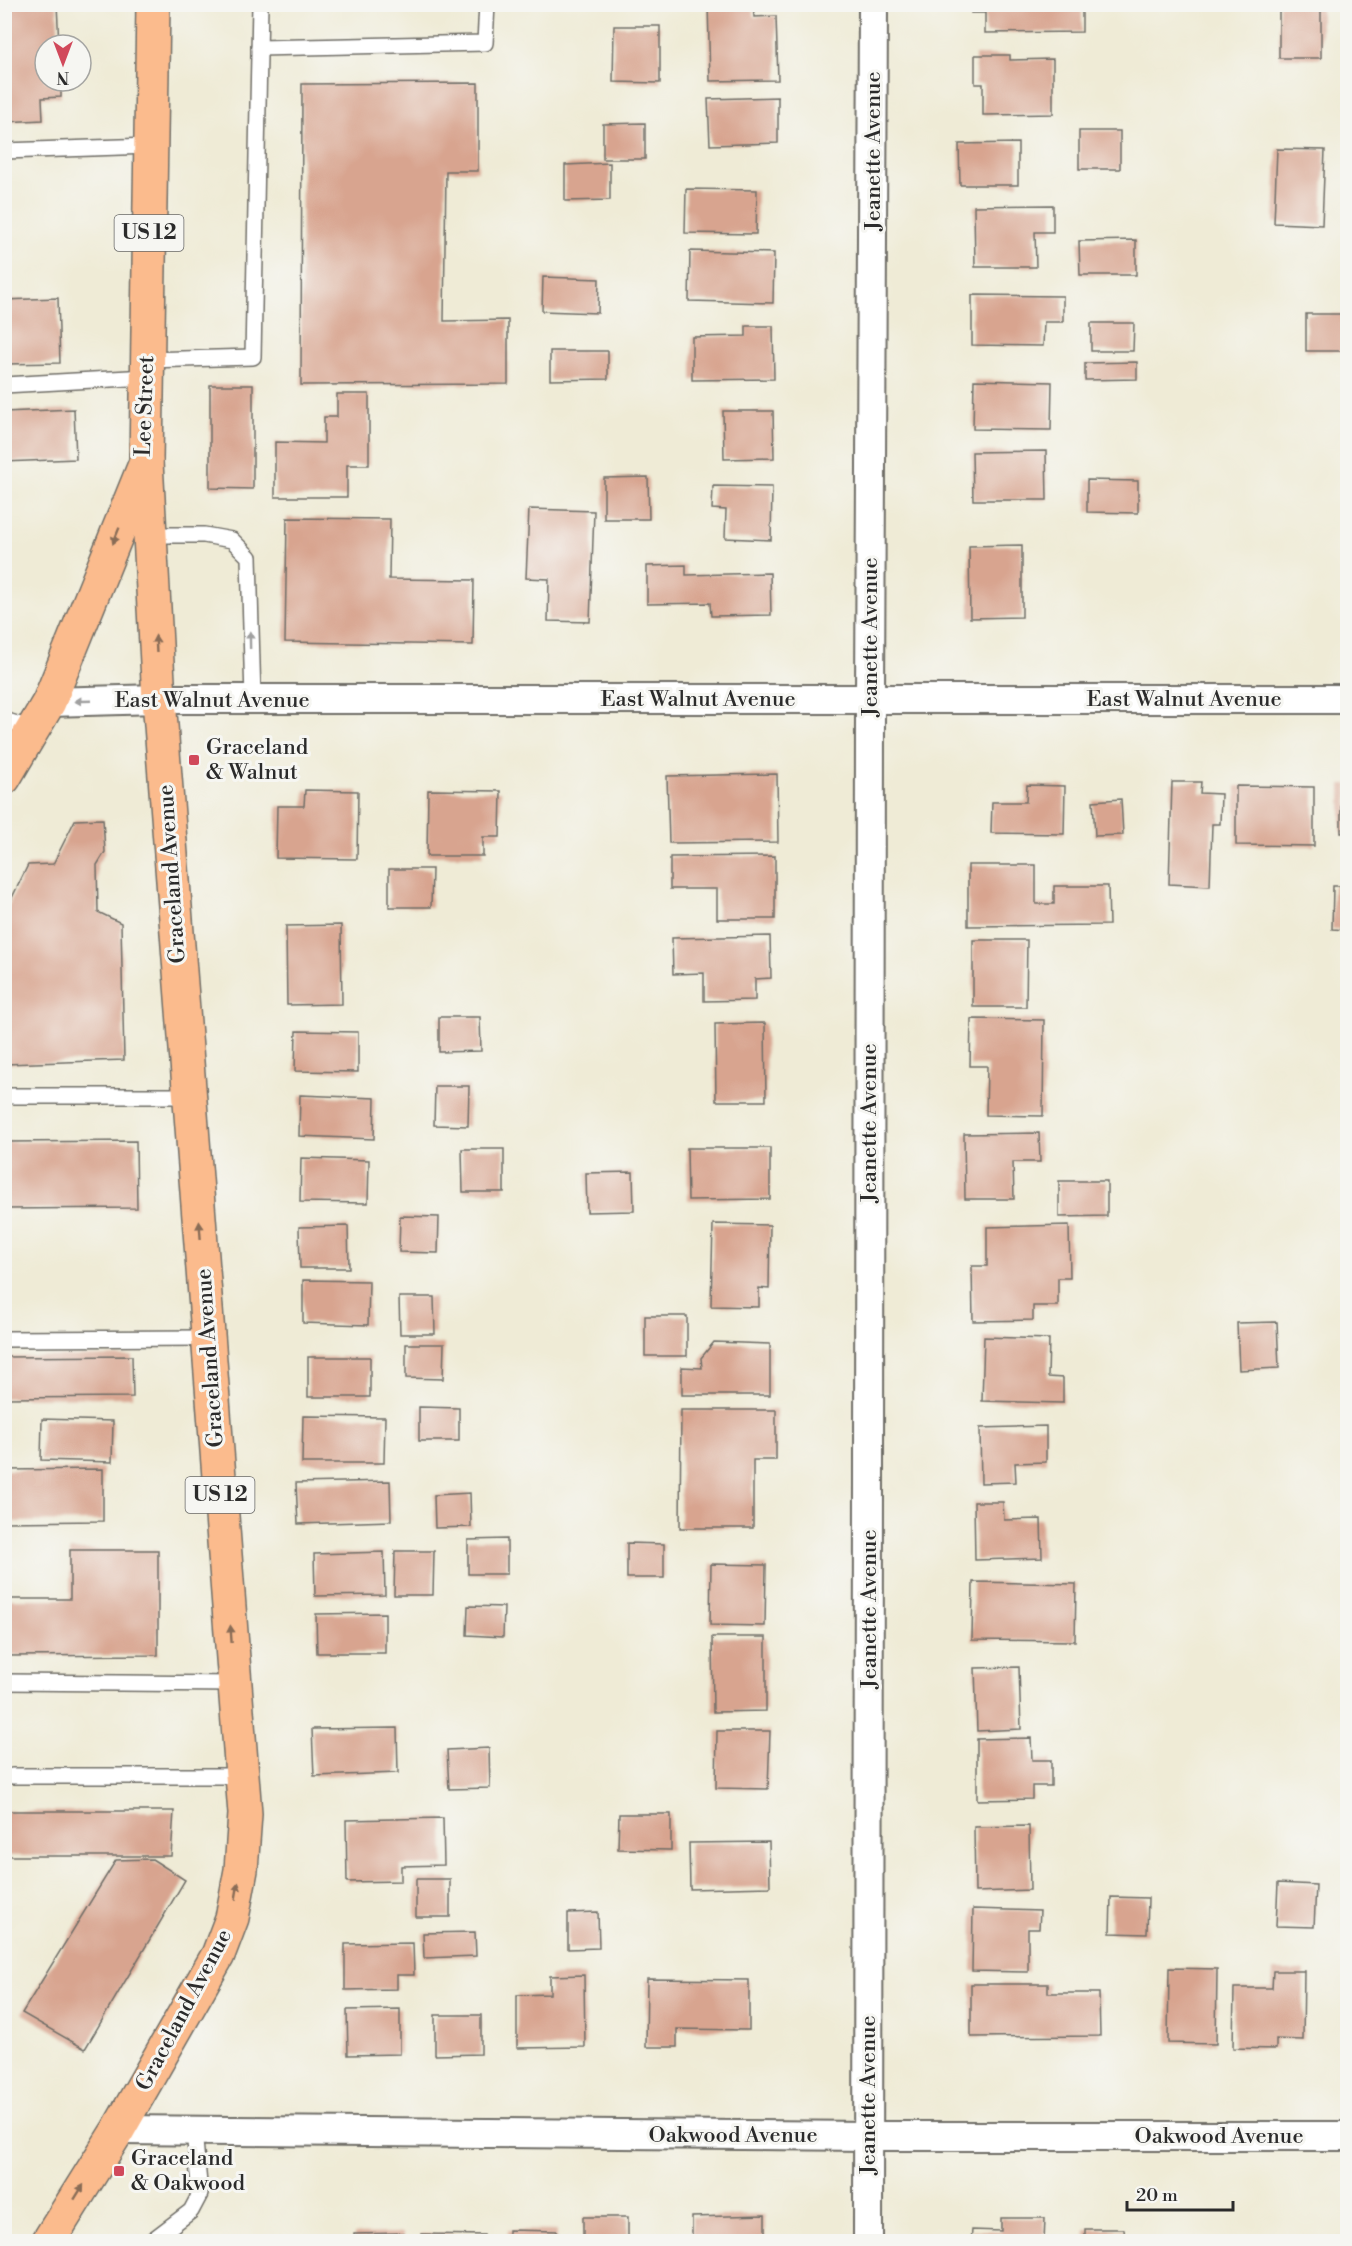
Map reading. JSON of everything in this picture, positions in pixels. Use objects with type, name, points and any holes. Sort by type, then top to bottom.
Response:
[{"type":"main road","name":"Lee Street","points":[[4,778],[29,717],[146,462],[153,4]]},
{"type":"main road","name":"Graceland Avenue","points":[[48,2241],[118,2130],[218,1954],[232,1918],[241,1870],[245,1814],[159,699],[146,462]]},
{"type":"street","name":"Jeanette Avenue","points":[[868,2241],[873,4]]},
{"type":"street","name":"East Walnut Avenue","points":[[29,717],[159,699],[1347,699]]},
{"type":"street","name":"Oakwood Avenue","points":[[118,2130],[868,2136],[1347,2136]]},
{"type":"lane","points":[[4,385],[253,357],[260,4]]},
{"type":"lane","points":[[259,48],[485,43],[488,4]]},
{"type":"lane","points":[[4,151],[150,146]]},
{"type":"lane","points":[[150,535],[204,536],[232,540],[249,558],[253,699]]},
{"type":"lane","points":[[4,1096],[190,1096]]},
{"type":"lane","points":[[4,1339],[208,1338]]},
{"type":"lane","points":[[4,1682],[235,1684]]},
{"type":"lane","points":[[12,1776],[242,1776]]},
{"type":"lane","points":[[150,2241],[191,2211],[200,2194],[195,2131]]},
{"type":"building","points":[[4,4],[57,4],[58,33],[33,33],[33,93],[61,93],[61,97],[42,98],[43,120],[4,122]]},
{"type":"building","points":[[708,4],[753,4],[754,17],[776,16],[778,80],[710,81]]},
{"type":"building","points":[[970,4],[1082,4],[1082,32],[985,33],[985,13],[971,13]]},
{"type":"building","points":[[1279,4],[1321,4],[1321,58],[1279,58]]},
{"type":"building","points":[[614,26],[660,26],[660,83],[613,82]]},
{"type":"building","points":[[975,55],[1010,55],[1010,60],[1053,59],[1053,114],[983,115],[983,84],[975,84]]},
{"type":"building","points":[[478,83],[478,171],[446,171],[444,321],[508,320],[508,384],[301,385],[302,84]]},
{"type":"building","points":[[778,97],[778,143],[710,145],[708,99]]},
{"type":"building","points":[[645,123],[645,159],[603,159],[603,124]]},
{"type":"building","points":[[1079,131],[1120,131],[1120,169],[1079,169]]},
{"type":"building","points":[[1018,143],[1018,185],[960,185],[959,144]]},
{"type":"building","points":[[1277,149],[1325,150],[1322,225],[1274,223]]},
{"type":"building","points":[[610,163],[610,200],[565,201],[565,165]]},
{"type":"building","points":[[686,189],[757,190],[756,234],[685,233]]},
{"type":"building","points":[[1053,205],[1053,232],[1035,232],[1036,267],[975,267],[974,206]]},
{"type":"building","points":[[1136,240],[1136,275],[1080,275],[1079,241]]},
{"type":"building","points":[[690,251],[774,253],[773,303],[689,301]]},
{"type":"building","points":[[543,277],[599,279],[598,313],[542,311]]},
{"type":"building","points":[[972,295],[1063,296],[1063,322],[1044,322],[1043,346],[972,345]]},
{"type":"building","points":[[58,298],[60,363],[4,364],[4,300]]},
{"type":"building","points":[[1306,314],[1344,314],[1344,351],[1306,351]]},
{"type":"building","points":[[1091,323],[1134,323],[1133,351],[1091,351]]},
{"type":"building","points":[[746,326],[773,326],[774,379],[692,380],[692,337],[746,336]]},
{"type":"building","points":[[550,351],[608,351],[608,379],[550,380]]},
{"type":"building","points":[[1137,362],[1137,379],[1085,380],[1085,363]]},
{"type":"building","points":[[974,380],[1052,382],[1051,430],[973,429]]},
{"type":"building","points":[[210,385],[253,385],[253,489],[210,488]]},
{"type":"building","points":[[337,394],[369,394],[369,465],[347,465],[347,497],[275,497],[275,442],[324,443],[324,417],[337,417]]},
{"type":"building","points":[[74,409],[76,459],[4,462],[4,412]]},
{"type":"building","points":[[723,411],[773,411],[774,458],[724,459]]},
{"type":"building","points":[[1046,451],[1047,500],[973,500],[972,452]]},
{"type":"building","points":[[648,477],[649,519],[604,519],[604,478]]},
{"type":"building","points":[[1087,480],[1138,481],[1138,513],[1087,512]]},
{"type":"building","points":[[713,486],[772,487],[771,540],[725,538],[726,510],[712,509]]},
{"type":"building","points":[[529,509],[594,511],[590,622],[548,621],[549,579],[526,578]]},
{"type":"building","points":[[287,518],[390,519],[389,579],[474,580],[473,645],[285,642]]},
{"type":"building","points":[[1022,545],[1022,617],[970,618],[969,546]]},
{"type":"building","points":[[686,565],[686,575],[770,573],[771,615],[711,616],[710,603],[647,604],[647,566]]},
{"type":"building","points":[[777,774],[778,842],[669,843],[667,776]]},
{"type":"building","points":[[1172,782],[1201,782],[1200,793],[1221,794],[1220,824],[1212,824],[1210,886],[1169,884]]},
{"type":"building","points":[[1341,784],[1348,784],[1348,833],[1341,833]]},
{"type":"building","points":[[1027,785],[1065,786],[1064,834],[991,833],[992,802],[1026,802]]},
{"type":"building","points":[[1236,786],[1314,787],[1314,846],[1236,845]]},
{"type":"building","points":[[305,790],[358,791],[357,859],[276,858],[277,806],[304,806]]},
{"type":"building","points":[[428,790],[501,791],[500,837],[483,837],[483,856],[427,856]]},
{"type":"building","points":[[1121,799],[1123,835],[1095,836],[1093,801]]},
{"type":"building","points":[[103,819],[105,852],[97,865],[98,912],[121,923],[124,1060],[5,1064],[5,912],[28,865],[53,864],[75,820]]},
{"type":"building","points":[[775,856],[775,919],[717,919],[717,889],[670,889],[670,857]]},
{"type":"building","points":[[968,865],[1036,865],[1036,904],[1054,904],[1054,886],[1108,886],[1109,925],[968,926]]},
{"type":"building","points":[[389,869],[432,869],[431,907],[389,907]]},
{"type":"building","points":[[1333,886],[1348,886],[1348,930],[1332,929]]},
{"type":"building","points":[[341,925],[342,1004],[287,1005],[286,926]]},
{"type":"building","points":[[770,936],[771,978],[755,979],[755,1000],[704,1001],[704,973],[673,974],[672,938]]},
{"type":"building","points":[[973,940],[1027,940],[1026,1007],[973,1007]]},
{"type":"building","points":[[439,1017],[480,1017],[481,1051],[439,1052]]},
{"type":"building","points":[[971,1019],[1044,1020],[1043,1116],[986,1115],[987,1066],[970,1066]]},
{"type":"building","points":[[765,1023],[766,1101],[716,1101],[715,1024]]},
{"type":"building","points":[[296,1031],[358,1032],[358,1072],[295,1071]]},
{"type":"building","points":[[435,1086],[469,1086],[468,1126],[434,1125]]},
{"type":"building","points":[[300,1095],[375,1098],[374,1139],[299,1136]]},
{"type":"building","points":[[1039,1133],[1040,1162],[1013,1162],[1014,1199],[965,1199],[964,1134]]},
{"type":"building","points":[[136,1141],[137,1208],[4,1209],[4,1142]]},
{"type":"building","points":[[687,1148],[770,1148],[770,1199],[688,1200]]},
{"type":"building","points":[[462,1149],[504,1149],[504,1192],[463,1192]]},
{"type":"building","points":[[301,1158],[369,1160],[368,1203],[300,1202]]},
{"type":"building","points":[[633,1172],[634,1211],[587,1212],[586,1173]]},
{"type":"building","points":[[1059,1181],[1107,1181],[1107,1216],[1059,1217]]},
{"type":"building","points":[[400,1216],[439,1217],[438,1253],[399,1252]]},
{"type":"building","points":[[713,1224],[770,1225],[769,1289],[759,1288],[759,1307],[711,1306]]},
{"type":"building","points":[[1069,1225],[1070,1278],[1058,1278],[1058,1306],[1033,1306],[1033,1320],[973,1321],[972,1266],[987,1266],[987,1227]]},
{"type":"building","points":[[348,1226],[349,1268],[300,1268],[299,1227]]},
{"type":"building","points":[[303,1280],[369,1281],[368,1325],[303,1323]]},
{"type":"building","points":[[399,1297],[434,1297],[435,1334],[400,1334]]},
{"type":"building","points":[[645,1316],[687,1316],[687,1356],[645,1356]]},
{"type":"building","points":[[1277,1322],[1279,1368],[1239,1370],[1237,1323]]},
{"type":"building","points":[[984,1337],[1049,1339],[1048,1377],[1063,1378],[1063,1403],[982,1401]]},
{"type":"building","points":[[714,1342],[770,1344],[770,1395],[682,1395],[682,1367],[702,1368],[701,1358]]},
{"type":"building","points":[[406,1344],[444,1344],[443,1379],[406,1378]]},
{"type":"building","points":[[132,1356],[133,1397],[4,1398],[4,1357]]},
{"type":"building","points":[[308,1357],[370,1357],[370,1397],[308,1397]]},
{"type":"building","points":[[419,1407],[459,1408],[459,1441],[419,1441]]},
{"type":"building","points":[[681,1410],[776,1410],[776,1460],[753,1460],[753,1528],[680,1528]]},
{"type":"building","points":[[303,1416],[385,1417],[384,1463],[302,1463]]},
{"type":"building","points":[[42,1419],[113,1421],[112,1462],[41,1460]]},
{"type":"building","points":[[1046,1426],[1046,1462],[1015,1463],[1016,1482],[981,1483],[980,1428]]},
{"type":"building","points":[[103,1469],[103,1521],[4,1522],[4,1470]]},
{"type":"building","points":[[390,1481],[391,1521],[298,1524],[296,1483]]},
{"type":"building","points":[[470,1493],[471,1527],[435,1528],[434,1495]]},
{"type":"building","points":[[974,1502],[1003,1502],[1004,1520],[1041,1519],[1042,1558],[975,1560]]},
{"type":"building","points":[[507,1539],[507,1574],[468,1574],[468,1540]]},
{"type":"building","points":[[627,1543],[664,1544],[664,1578],[627,1578]]},
{"type":"building","points":[[70,1550],[158,1550],[158,1655],[4,1656],[4,1599],[70,1599]]},
{"type":"building","points":[[395,1551],[434,1551],[433,1595],[394,1595]]},
{"type":"building","points":[[384,1552],[385,1595],[315,1596],[314,1554]]},
{"type":"building","points":[[711,1564],[766,1565],[765,1626],[710,1625]]},
{"type":"building","points":[[973,1582],[1076,1584],[1075,1641],[972,1640]]},
{"type":"building","points":[[468,1606],[504,1607],[503,1637],[467,1635]]},
{"type":"building","points":[[385,1613],[385,1653],[317,1653],[316,1614]]},
{"type":"building","points":[[712,1637],[766,1637],[766,1711],[713,1712]]},
{"type":"building","points":[[1019,1667],[1021,1729],[977,1731],[975,1668]]},
{"type":"building","points":[[397,1728],[398,1773],[314,1776],[312,1729]]},
{"type":"building","points":[[717,1731],[770,1731],[768,1789],[716,1788]]},
{"type":"building","points":[[1031,1738],[1032,1760],[1051,1760],[1051,1786],[1032,1786],[1032,1799],[977,1800],[977,1739]]},
{"type":"building","points":[[489,1748],[490,1788],[449,1789],[447,1750]]},
{"type":"building","points":[[4,1811],[174,1811],[171,1856],[4,1856]]},
{"type":"building","points":[[619,1814],[671,1814],[671,1850],[618,1849]]},
{"type":"building","points":[[443,1818],[444,1865],[401,1866],[401,1881],[347,1882],[346,1820]]},
{"type":"building","points":[[1029,1826],[1030,1890],[975,1892],[974,1827]]},
{"type":"building","points":[[769,1842],[770,1887],[690,1889],[689,1843]]},
{"type":"building","points":[[152,1859],[185,1880],[85,2049],[22,2013],[116,1860]]},
{"type":"building","points":[[416,1879],[450,1879],[450,1917],[416,1917]]},
{"type":"building","points":[[1278,1883],[1316,1885],[1314,1927],[1276,1926]]},
{"type":"building","points":[[1111,1897],[1148,1898],[1147,1934],[1110,1933]]},
{"type":"building","points":[[973,1909],[1040,1911],[1039,1929],[1028,1929],[1028,1972],[972,1971]]},
{"type":"building","points":[[598,1912],[599,1948],[568,1949],[568,1913]]},
{"type":"building","points":[[475,1932],[476,1956],[424,1958],[423,1933]]},
{"type":"building","points":[[413,1943],[414,1975],[397,1975],[397,1989],[345,1990],[345,1944]]},
{"type":"building","points":[[1169,1968],[1217,1969],[1216,2044],[1168,2043]]},
{"type":"building","points":[[1273,1971],[1304,1971],[1303,2040],[1276,2039],[1276,2049],[1233,2048],[1234,1988],[1272,1988]]},
{"type":"building","points":[[584,1975],[585,2047],[517,2048],[517,1995],[550,1994],[550,1976]]},
{"type":"building","points":[[647,1979],[749,1980],[749,2030],[677,2029],[677,2047],[646,2047]]},
{"type":"building","points":[[971,1984],[1048,1984],[1048,1993],[1099,1993],[1100,2036],[971,2037]]},
{"type":"building","points":[[400,2009],[400,2054],[348,2055],[347,2010]]},
{"type":"building","points":[[435,2015],[481,2015],[481,2054],[435,2055]]},
{"type":"building","points":[[765,2215],[765,2242],[692,2242],[692,2217]]},
{"type":"building","points":[[583,2217],[628,2217],[628,2242],[583,2242]]},
{"type":"building","points":[[1001,2218],[1045,2218],[1044,2242],[971,2242],[972,2230],[1001,2231]]},
{"type":"building","points":[[1085,2229],[1124,2229],[1125,2242],[1085,2242]]},
{"type":"building","points":[[508,2230],[557,2231],[557,2242],[508,2242]]},
{"type":"building","points":[[403,2233],[403,2242],[354,2242],[354,2234]]},
{"type":"building","points":[[421,2234],[484,2235],[484,2242],[421,2242]]},
{"type":"place","name":"Graceland & Walnut","points":[[194,760]]},
{"type":"place","name":"Graceland & Oakwood","points":[[119,2171]]}]
